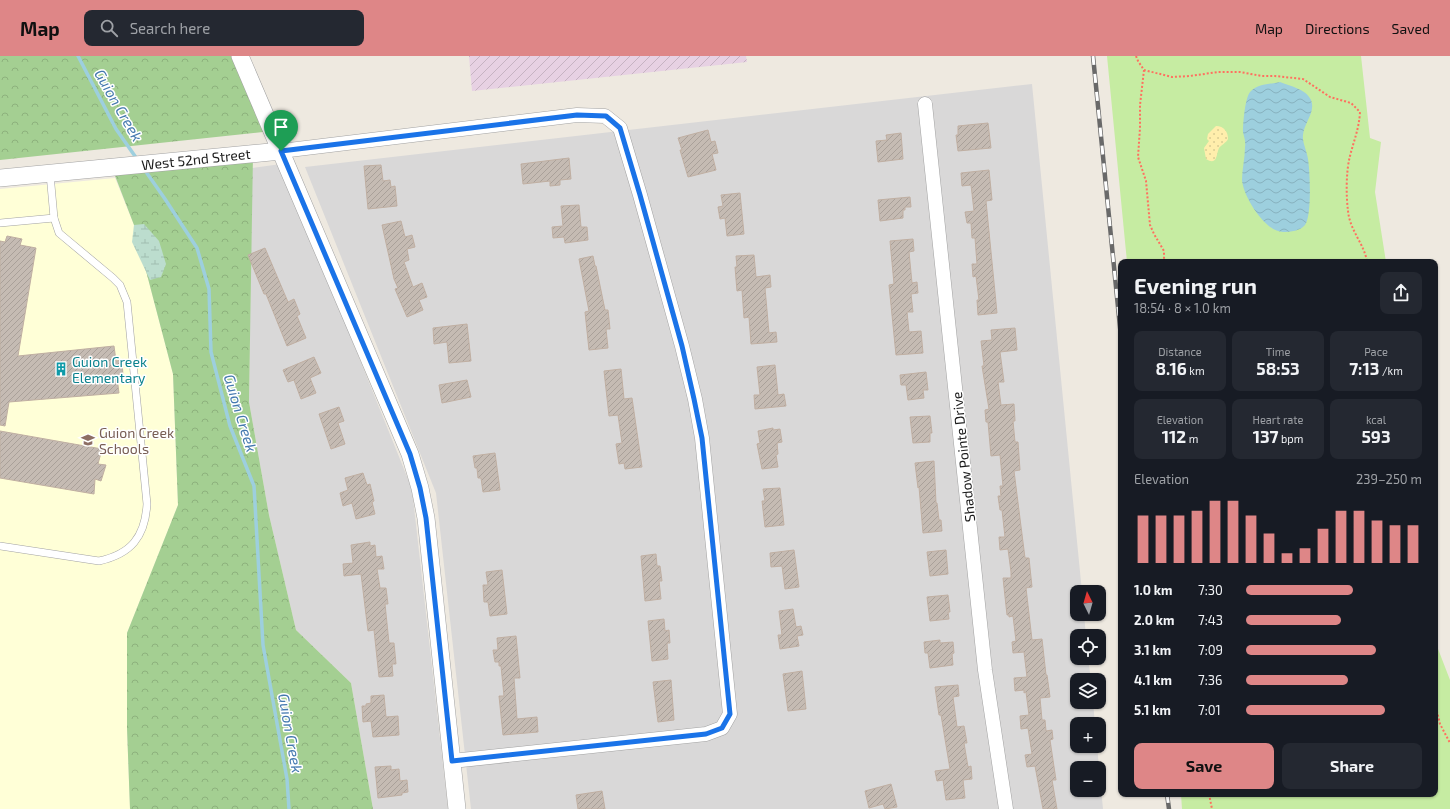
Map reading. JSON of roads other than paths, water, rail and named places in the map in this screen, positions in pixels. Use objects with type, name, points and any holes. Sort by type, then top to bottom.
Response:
[{"type":"street","points":[[240,56],[410,454],[419,482],[426,518],[456,809]]},
{"type":"street","name":"Shadow Pointe Drive","points":[[925,104],[985,670],[1006,809]]},
{"type":"street","name":"West 52nd Street","points":[[0,178],[281,151],[577,115],[606,116],[620,128],[682,346],[702,438],[730,714],[722,728],[706,734],[452,761]]},
{"type":"lane","points":[[0,546],[99,561],[122,554],[131,546],[138,538],[143,528],[146,516],[147,504],[127,302],[120,285],[59,233],[54,218],[50,174]]},
{"type":"lane","points":[[0,223],[54,218]]},
{"type":"water","points":[[1280,82],[1297,88],[1305,93],[1309,96],[1312,104],[1311,113],[1303,135],[1303,141],[1308,159],[1310,193],[1309,213],[1305,225],[1301,229],[1286,232],[1276,230],[1262,220],[1246,195],[1242,180],[1245,145],[1243,122],[1247,98],[1251,91],[1257,87]]},
{"type":"waterway","name":"Guion Creek","points":[[78,56],[116,129],[137,159]]},
{"type":"waterway","name":"Guion Creek","points":[[144,169],[197,248],[209,289],[211,352],[230,426],[254,486],[263,645],[287,779],[289,809]]},
{"type":"railway","points":[[1093,56],[1118,307]]},
{"type":"railway","points":[[1167,797],[1169,809]]},
{"type":"place","name":"Guion Creek Elementary","points":[[61,369]]},
{"type":"place","name":"Guion Creek Schools","points":[[88,440]]}]
